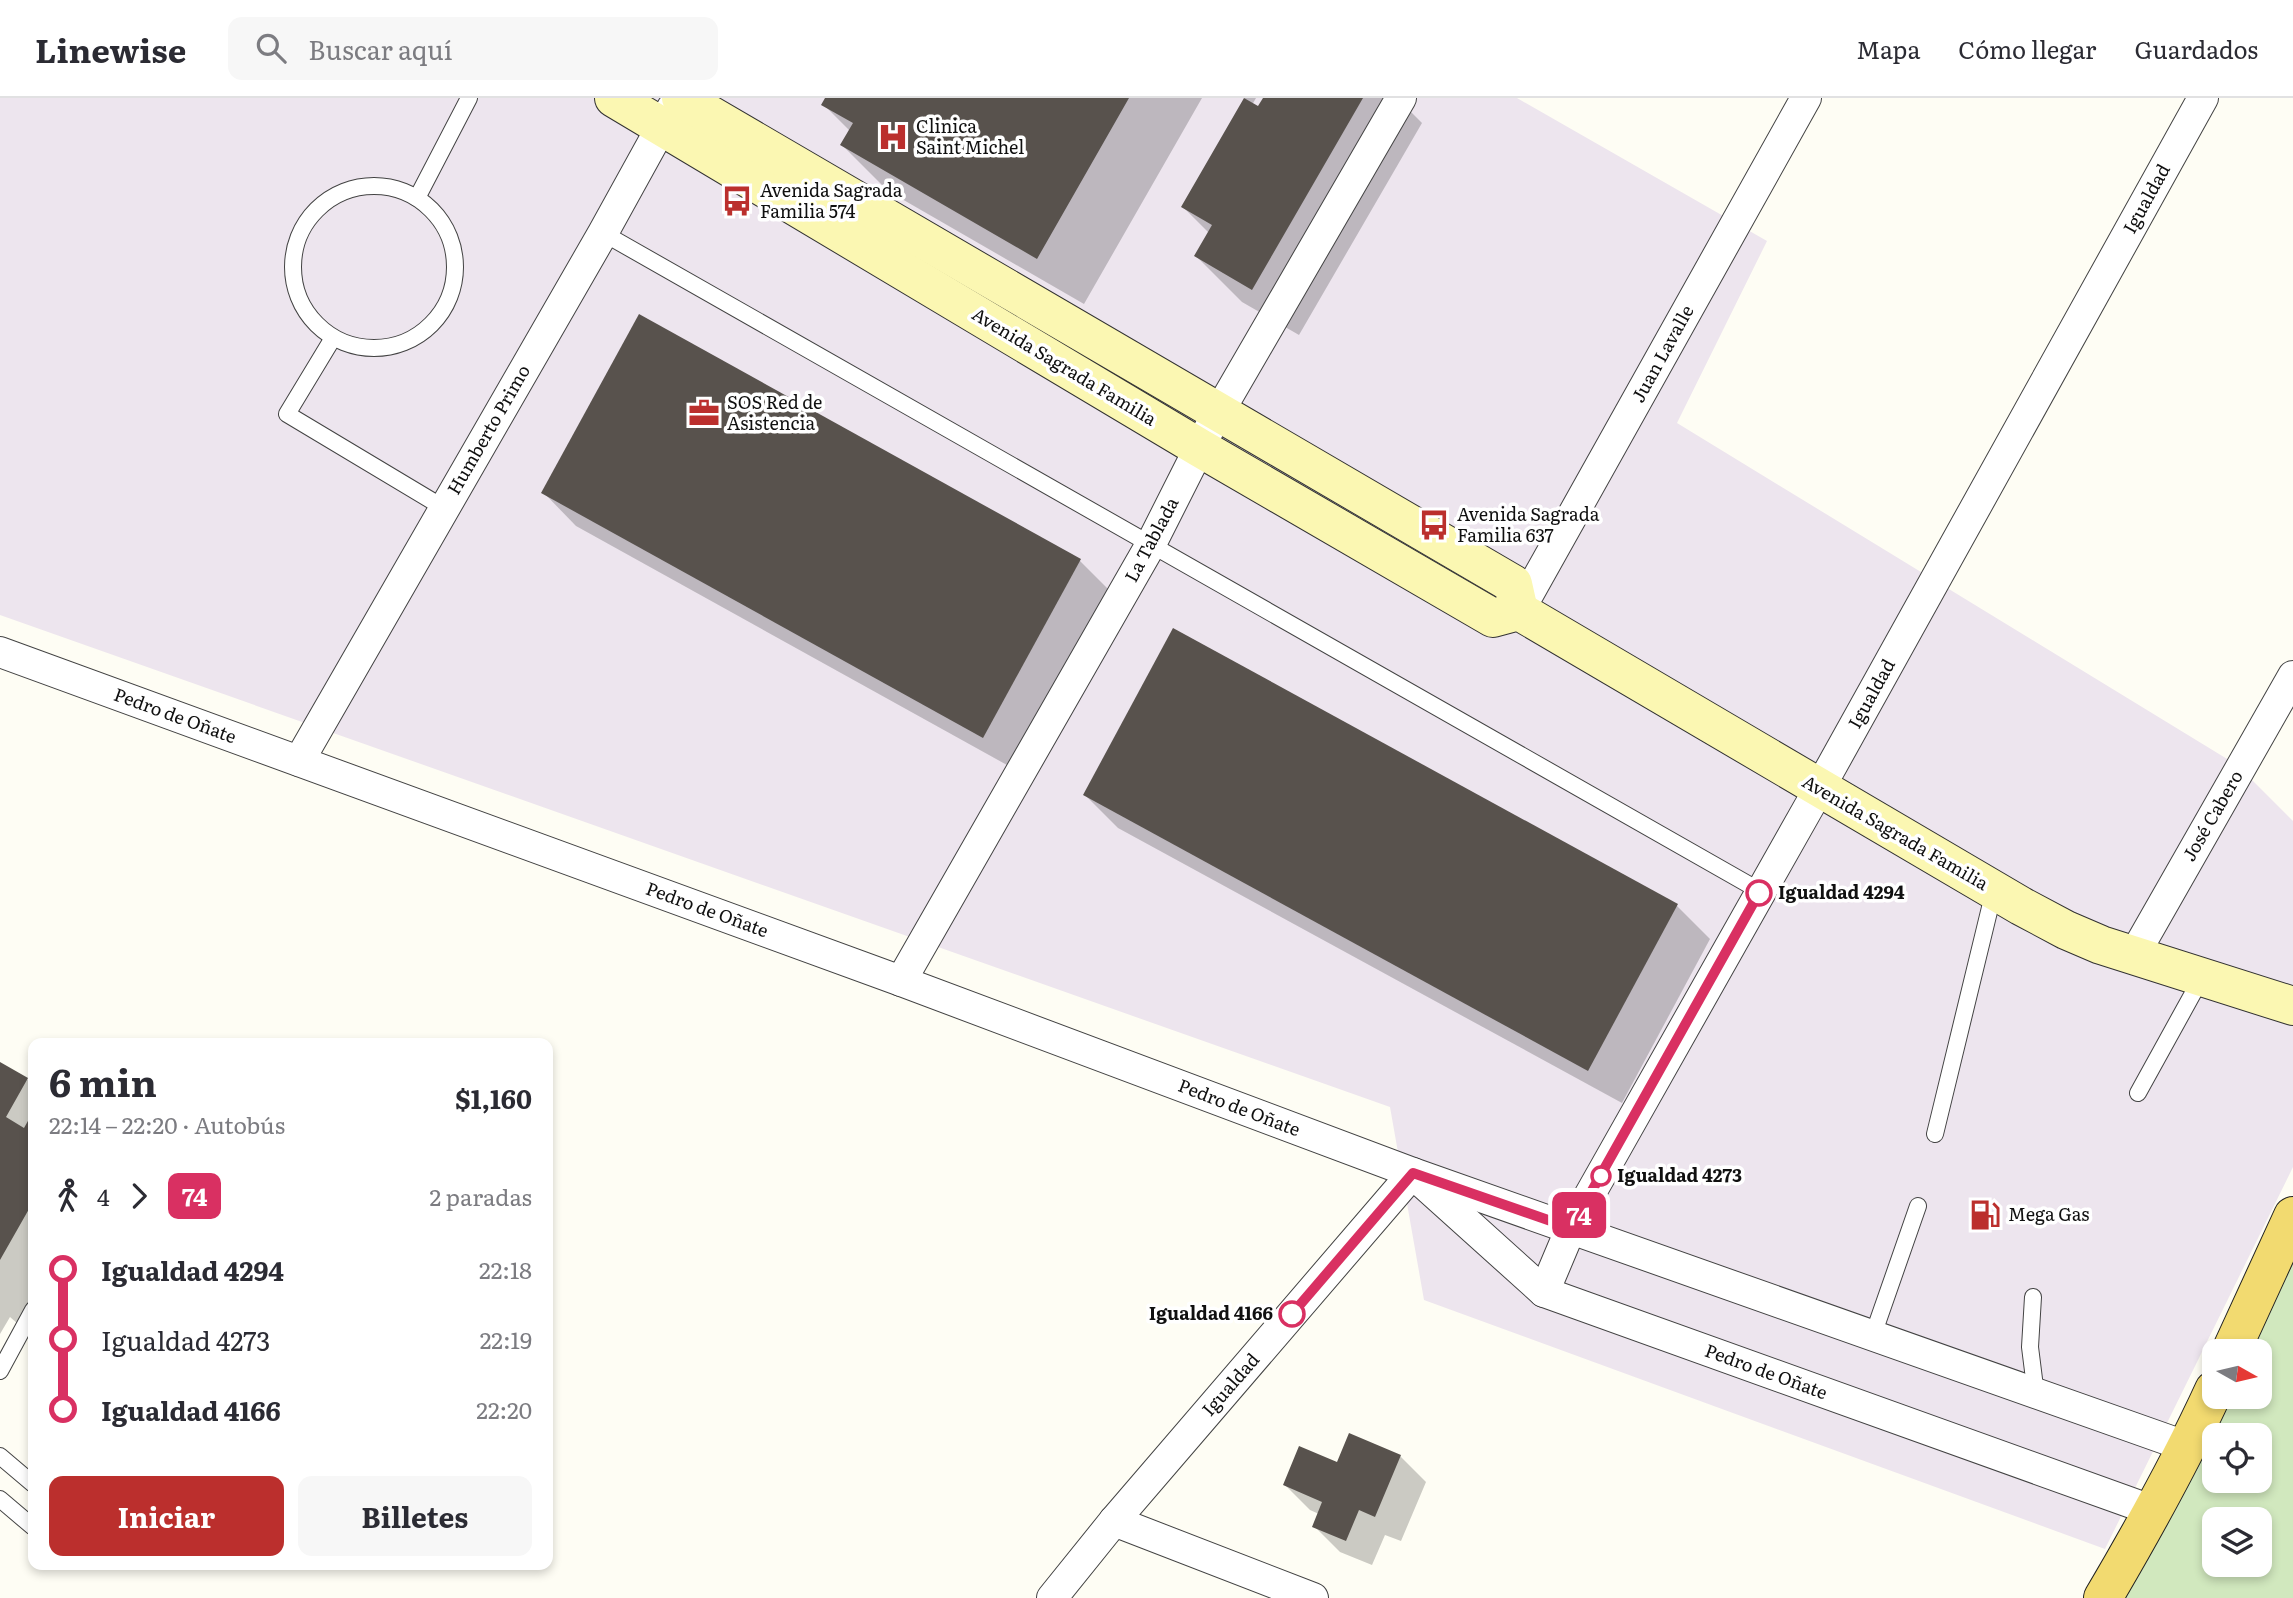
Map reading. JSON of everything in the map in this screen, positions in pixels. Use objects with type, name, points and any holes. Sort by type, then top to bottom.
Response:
[{"type":"main road","name":"Avenida Sagrada Familia","points":[[614,98],[674,107],[1218,412],[1513,584],[1519,611]]},
{"type":"main road","name":"Avenida Sagrada Familia","points":[[674,107],[1200,448],[1493,618],[1519,611],[1819,789],[2066,930],[2101,945],[2293,1006]]},
{"type":"main road","points":[[2237,1339],[2293,1216]]},
{"type":"main road","points":[[2102,1598],[2154,1511],[2205,1409]]},
{"type":"street","name":"La Tablada","points":[[901,981],[1150,546],[1218,412],[1401,98]]},
{"type":"street","name":"Juan Lavalle","points":[[1519,611],[1806,98]]},
{"type":"street","name":"Igualdad","points":[[1544,1292],[1571,1228],[1819,789],[2203,98]]},
{"type":"street","name":"Humberto Primo","points":[[299,761],[674,107]]},
{"type":"street","name":"Pedro de Oñate","points":[[0,652],[901,981],[1413,1173],[2188,1447]]},
{"type":"street","name":"José Cabero","points":[[2134,956],[2293,676]]},
{"type":"street","name":"Igualdad","points":[[1052,1598],[1114,1521],[1413,1173]]},
{"type":"street","name":"Pedro de Oñate","points":[[1413,1173],[1544,1292],[2154,1511]]},
{"type":"street","points":[[1114,1521],[1313,1598]]},
{"type":"lane","points":[[416,198],[469,98]]},
{"type":"lane","points":[[368,186],[393,188],[416,198],[438,216],[451,241],[456,270],[450,297],[435,321],[414,339],[387,348],[359,348],[333,338],[313,321],[300,300],[293,275],[295,249],[305,225],[321,206],[343,192],[368,186]]},
{"type":"lane","points":[[603,233],[1760,891]]},
{"type":"lane","points":[[333,338],[287,414],[444,508]]},
{"type":"lane","points":[[1935,1134],[1994,891]]},
{"type":"lane","points":[[2138,1093],[2202,977]]},
{"type":"lane","points":[[1873,1335],[1918,1206]]},
{"type":"lane","points":[[2033,1297],[2031,1347],[2036,1395]]},
{"type":"lane","points":[[0,1371],[28,1319]]},
{"type":"lane","points":[[0,1456],[28,1480]]},
{"type":"lane","points":[[0,1499],[28,1523]]},
{"type":"shaded area","points":[[0,98],[1517,98],[1767,241],[1677,423],[2237,765],[2293,821],[2293,1167],[2208,1339],[2202,1339],[2202,1352],[2105,1549],[1424,1300],[1390,1107],[0,615]]},
{"type":"green space","points":[[2293,1216],[2293,1598],[2103,1598],[2207,1409],[2272,1409],[2272,1339],[2237,1339]]},
{"type":"building","points":[[825,98],[1129,98],[1037,259],[840,145],[853,123],[821,105]]},
{"type":"building","points":[[1244,98],[1258,106],[1263,98],[1363,98],[1252,290],[1194,256],[1212,225],[1181,207]]},
{"type":"building","points":[[639,314],[1081,559],[983,738],[541,493]]},
{"type":"building","points":[[1173,628],[1678,904],[1588,1071],[1083,795]]},
{"type":"building","points":[[0,1062],[28,1078],[6,1117],[24,1128],[28,1121],[28,1211],[0,1260]]},
{"type":"building","points":[[1349,1433],[1401,1455],[1375,1517],[1359,1510],[1346,1541],[1312,1527],[1322,1502],[1283,1485],[1299,1446],[1337,1462]]},
{"type":"bus line","name":"74","points":[[1292,1314],[1413,1173],[1571,1228],[1759,893]]},
{"type":"place","name":"Clinica Saint Michel","points":[[893,137]]},
{"type":"place","name":"Avenida Sagrada Familia 574","points":[[737,201]]},
{"type":"place","name":"SOS Red de Asistencia","points":[[704,413]]},
{"type":"place","name":"Avenida Sagrada Familia 637","points":[[1434,525]]},
{"type":"place","name":"Igualdad 4294","points":[[1759,893]]},
{"type":"place","name":"Igualdad 4273","points":[[1601,1176]]},
{"type":"place","name":"Mega Gas","points":[[1985,1215]]},
{"type":"place","name":"Igualdad 4166","points":[[1292,1314]]}]
